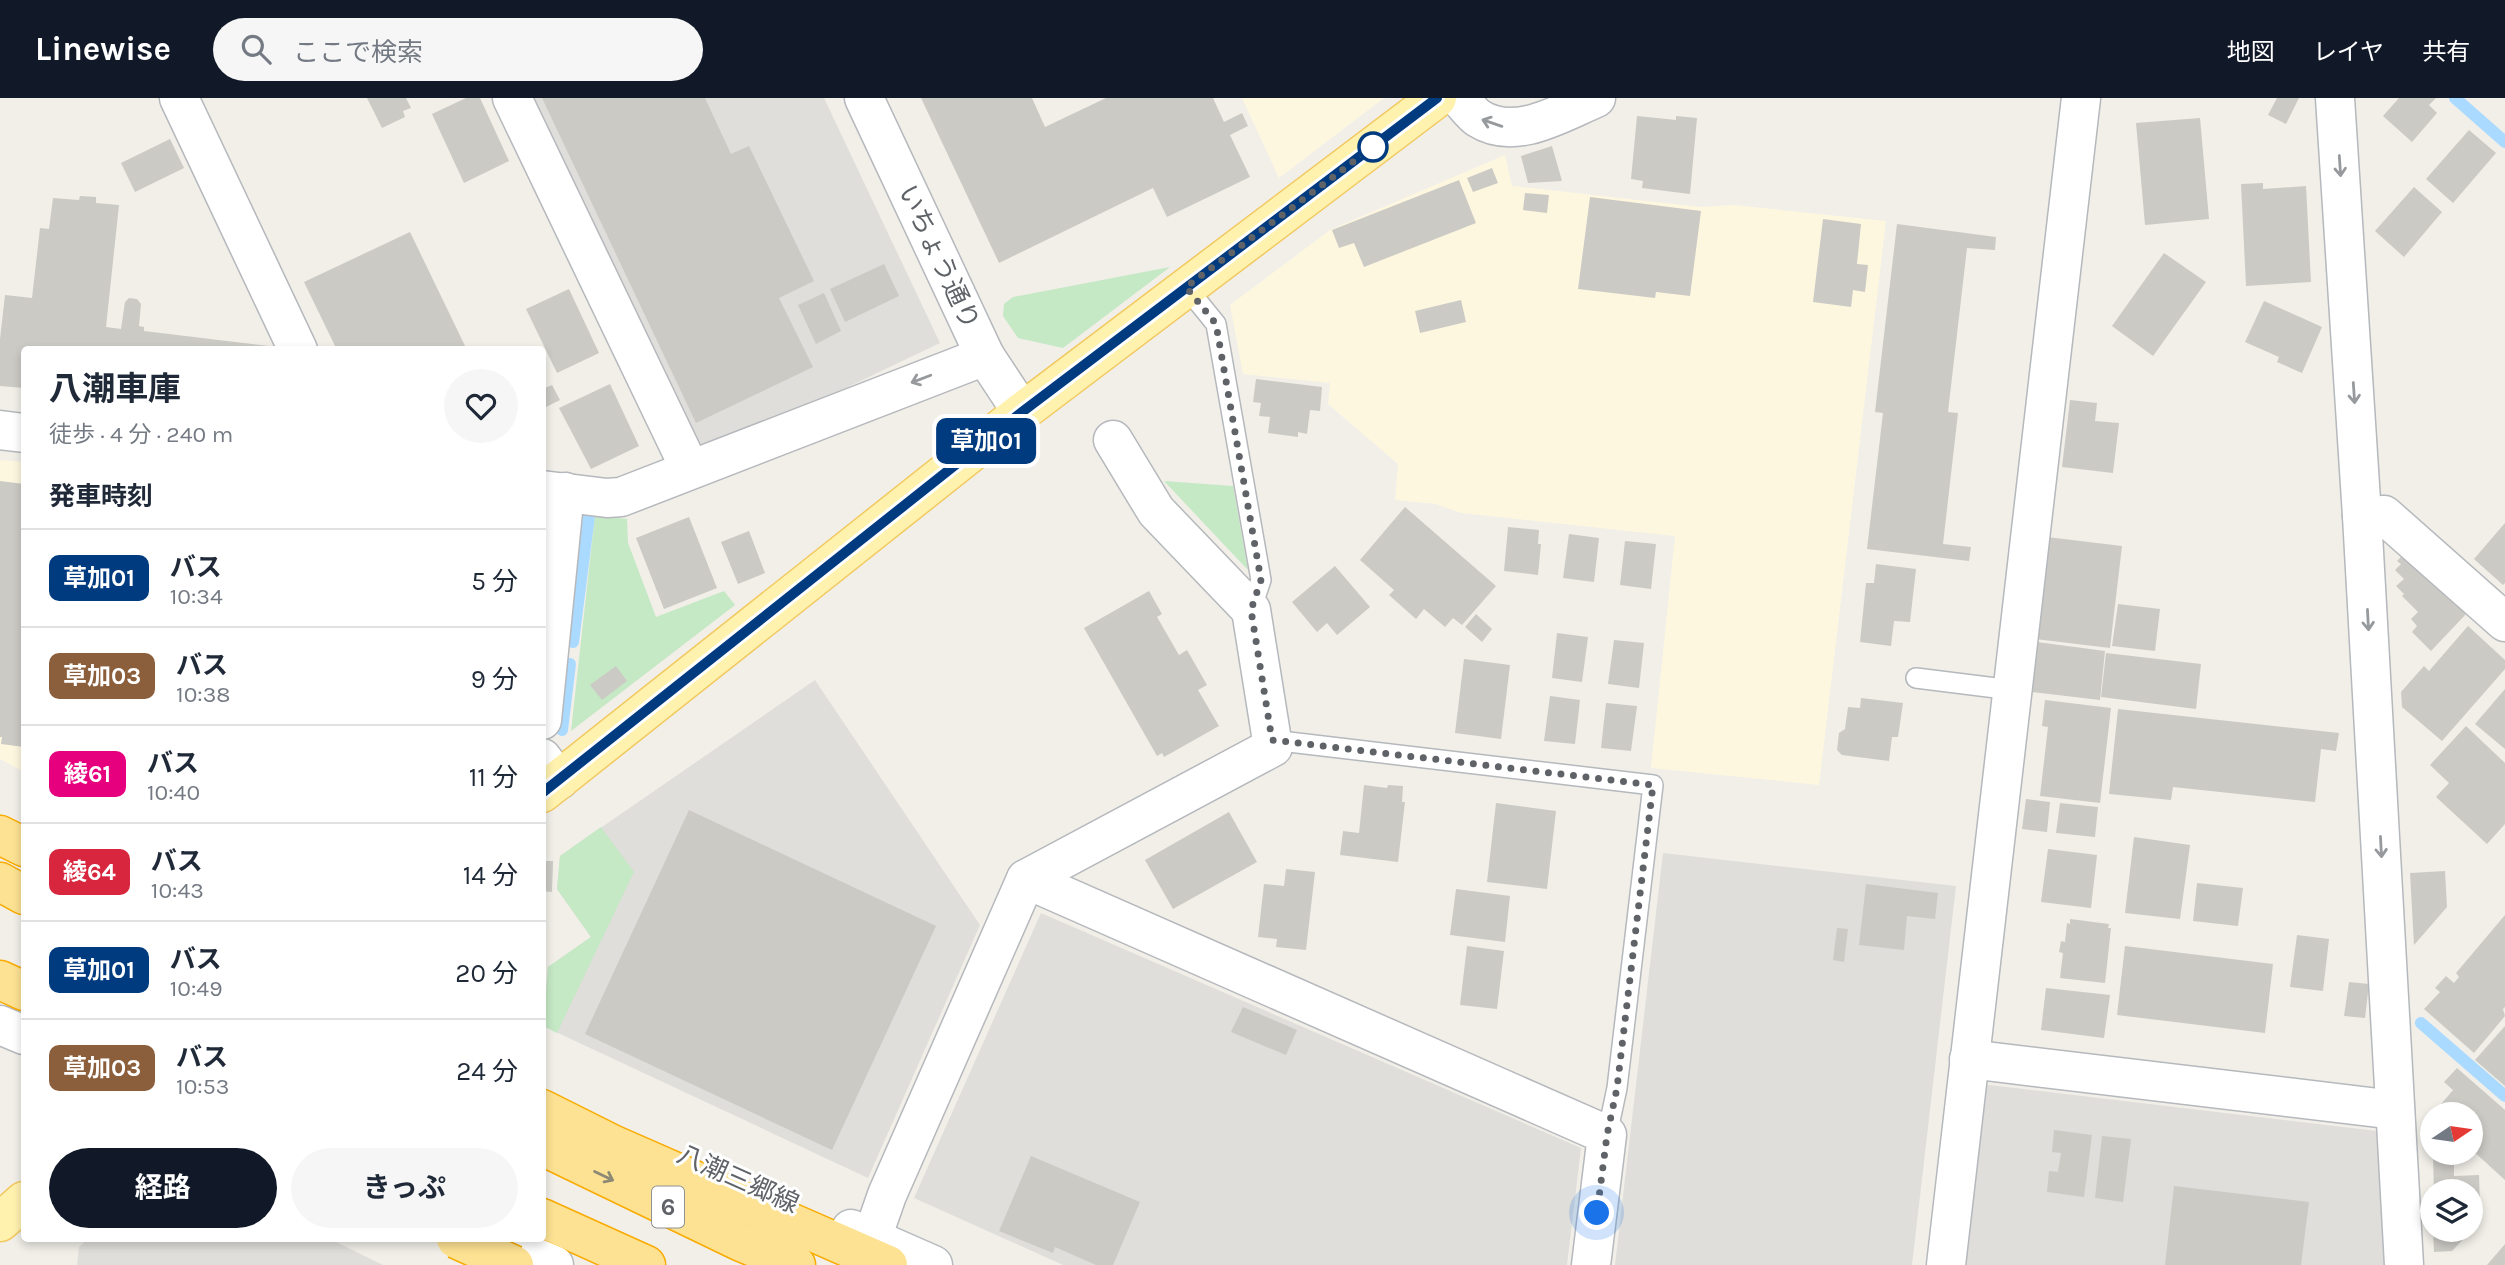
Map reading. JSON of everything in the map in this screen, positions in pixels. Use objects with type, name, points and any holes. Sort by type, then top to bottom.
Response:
[{"type":"highway","points":[[0,835],[21,846]]},
{"type":"highway","points":[[0,882],[21,893]]},
{"type":"highway","points":[[0,980],[21,990]]},
{"type":"highway","points":[[546,1111],[614,1145],[880,1251]]},
{"type":"highway","name":"6","points":[[546,1148],[739,1241],[796,1265]]},
{"type":"highway","name":"6","points":[[546,1221],[646,1265]]},
{"type":"highway","points":[[464,1242],[514,1265]]},
{"type":"main road","points":[[548,777],[1022,412],[1437,98]]},
{"type":"street","points":[[179,98],[296,346]]},
{"type":"street","points":[[512,98],[690,469]]},
{"type":"street","name":"いちょう通り","points":[[864,98],[985,356],[1022,412]]},
{"type":"street","points":[[1459,98],[1478,118],[1510,129],[1534,124],[1597,98]]},
{"type":"street","points":[[1946,1265],[2081,98]]},
{"type":"street","points":[[2335,98],[2362,516],[2404,1265]]},
{"type":"street","points":[[546,644],[554,491],[607,498],[621,497],[985,356]]},
{"type":"street","points":[[0,430],[21,433]]},
{"type":"street","points":[[880,1251],[887,1195],[1027,879],[1273,747],[1251,610],[1156,512],[1112,440]]},
{"type":"street","points":[[2362,516],[2384,515],[2505,622]]},
{"type":"street","points":[[0,819],[21,830]]},
{"type":"street","points":[[1027,879],[1607,1135],[1591,1265]]},
{"type":"street","points":[[0,1025],[21,1034]]},
{"type":"street","points":[[1969,1059],[2395,1110]]},
{"type":"street","name":"八潮三郷線","points":[[546,1095],[880,1251],[933,1265]]},
{"type":"street","points":[[459,1242],[466,1265]]},
{"type":"street","points":[[499,1242],[554,1265]]},
{"type":"lane","points":[[1186,287],[1216,324],[1261,580],[1251,610]]},
{"type":"lane","points":[[1916,678],[2012,690]]},
{"type":"lane","points":[[1272,740],[1653,785],[1617,1088],[1607,1135]]},
{"type":"shaded area","points":[[531,98],[824,98],[940,343],[701,457]]},
{"type":"shaded area","points":[[1242,98],[1384,98],[1279,178]]},
{"type":"shaded area","points":[[1505,155],[1512,186],[1700,207],[1734,205],[1886,221],[1819,785],[1651,768],[1675,536],[1461,513],[1436,504],[1395,500],[1398,464],[1328,404],[1330,383],[1243,374],[1230,305],[1330,230]]},
{"type":"shaded area","points":[[0,460],[21,462],[21,770],[0,759]]},
{"type":"shaded area","points":[[815,680],[980,925],[868,1178],[546,1027],[548,967],[591,937],[557,889],[560,856]]},
{"type":"shaded area","points":[[1663,853],[1956,886],[1912,1265],[1615,1265]]},
{"type":"shaded area","points":[[1041,913],[1581,1148],[1567,1265],[1063,1265],[914,1198]]},
{"type":"shaded area","points":[[1981,1084],[2377,1131],[2384,1265],[1961,1265]]},
{"type":"shaded area","points":[[85,1242],[336,1242],[383,1265],[77,1265],[79,1247]]},
{"type":"green space","points":[[1170,267],[1063,348],[1018,338],[1003,316],[1004,304],[1013,297]]},
{"type":"green space","points":[[1164,481],[1233,486],[1248,570]]},
{"type":"green space","points":[[595,515],[627,519],[628,543],[656,617],[724,591],[735,605],[571,731]]},
{"type":"green space","points":[[601,827],[634,872],[557,1033],[546,1028],[548,967],[591,937],[557,889],[560,856]]},
{"type":"building","points":[[367,98],[406,98],[411,108],[403,111],[405,117],[382,128]]},
{"type":"building","points":[[466,98],[480,98],[509,161],[464,183],[432,114]]},
{"type":"building","points":[[542,98],[705,98],[731,154],[749,146],[814,281],[779,298],[813,367],[696,423]]},
{"type":"building","points":[[921,98],[1032,98],[1045,127],[1106,98],[1213,98],[1224,122],[1242,113],[1248,126],[1230,135],[1250,177],[1167,217],[1153,188],[999,263]]},
{"type":"building","points":[[2277,98],[2299,98],[2286,124],[2268,115]]},
{"type":"building","points":[[2399,98],[2436,98],[2429,105],[2437,113],[2412,142],[2383,116]]},
{"type":"building","points":[[1637,116],[1676,120],[1676,116],[1697,118],[1690,194],[1642,188],[1643,181],[1631,179]]},
{"type":"building","points":[[2200,118],[2209,219],[2145,225],[2136,123]]},
{"type":"building","points":[[2469,130],[2496,153],[2453,203],[2426,179]]},
{"type":"building","points":[[170,139],[184,168],[135,192],[121,163]]},
{"type":"building","points":[[1552,146],[1562,181],[1528,183],[1521,156]]},
{"type":"building","points":[[1492,168],[1498,183],[1473,192],[1467,178]]},
{"type":"building","points":[[1459,180],[1476,223],[1364,267],[1354,243],[1339,248],[1332,230]]},
{"type":"building","points":[[2263,183],[2263,189],[2306,186],[2311,282],[2246,286],[2241,184]]},
{"type":"building","points":[[2414,187],[2442,212],[2404,257],[2375,231]]},
{"type":"building","points":[[1525,193],[1549,195],[1547,213],[1523,210]]},
{"type":"building","points":[[80,196],[96,197],[96,203],[119,205],[106,327],[121,329],[125,302],[129,298],[137,299],[141,304],[139,326],[144,327],[144,331],[268,346],[21,346],[21,388],[0,386],[0,339],[5,295],[32,298],[40,228],[49,229],[53,198],[79,200]]},
{"type":"building","points":[[1590,197],[1701,211],[1690,296],[1656,292],[1655,298],[1578,289]]},
{"type":"building","points":[[1823,219],[1861,224],[1857,264],[1868,265],[1865,292],[1853,290],[1851,307],[1813,302]]},
{"type":"building","points":[[1897,224],[1996,237],[1995,250],[1967,248],[1948,412],[1958,413],[1943,544],[1971,547],[1969,561],[1867,549],[1883,413],[1875,412]]},
{"type":"building","points":[[410,232],[465,346],[335,346],[304,282]]},
{"type":"building","points":[[2164,253],[2206,282],[2153,356],[2112,326]]},
{"type":"building","points":[[884,264],[899,296],[845,322],[830,289]]},
{"type":"building","points":[[569,289],[599,353],[557,373],[526,309]]},
{"type":"building","points":[[824,293],[841,331],[816,344],[798,305]]},
{"type":"building","points":[[1461,300],[1466,322],[1420,333],[1415,311]]},
{"type":"building","points":[[2264,301],[2322,327],[2302,373],[2277,362],[2279,357],[2245,342]]},
{"type":"building","points":[[1256,379],[1322,387],[1320,411],[1310,410],[1307,434],[1298,432],[1298,437],[1268,433],[1270,417],[1259,416],[1261,403],[1253,402]]},
{"type":"building","points":[[610,384],[639,446],[591,469],[559,408]]},
{"type":"building","points":[[552,385],[560,400],[546,407],[546,387]]},
{"type":"building","points":[[2070,400],[2097,403],[2095,421],[2119,423],[2113,473],[2062,467]]},
{"type":"building","points":[[0,481],[21,484],[21,747],[1,744]]},
{"type":"building","points":[[1405,507],[1496,586],[1462,625],[1453,618],[1445,627],[1424,609],[1416,619],[1389,595],[1394,590],[1360,560]]},
{"type":"building","points":[[689,517],[717,588],[664,609],[636,538]]},
{"type":"building","points":[[2505,523],[2505,583],[2503,585],[2474,559]]},
{"type":"building","points":[[1508,527],[1539,530],[1538,544],[1541,544],[1538,575],[1504,571]]},
{"type":"building","points":[[749,531],[765,573],[738,584],[721,542]]},
{"type":"building","points":[[1569,534],[1599,538],[1594,582],[1563,578]]},
{"type":"building","points":[[2047,537],[2122,546],[2110,648],[2035,639]]},
{"type":"building","points":[[1625,541],[1656,544],[1651,589],[1620,585]]},
{"type":"building","points":[[2405,553],[2467,613],[2431,651],[2412,632],[2417,626],[2411,619],[2418,612],[2396,586],[2404,579],[2395,570],[2401,564],[2397,561]]},
{"type":"building","points":[[1876,564],[1916,569],[1910,622],[1894,621],[1891,646],[1860,642],[1866,583],[1874,583]]},
{"type":"building","points":[[1335,566],[1370,607],[1337,635],[1327,623],[1317,632],[1292,602]]},
{"type":"building","points":[[1149,591],[1162,614],[1157,617],[1179,655],[1187,650],[1207,685],[1198,690],[1219,726],[1164,757],[1162,753],[1157,756],[1084,628]]},
{"type":"building","points":[[2118,604],[2160,609],[2155,651],[2112,646]]},
{"type":"building","points":[[1476,614],[1492,629],[1482,642],[1465,627]]},
{"type":"building","points":[[2468,626],[2505,660],[2505,669],[2442,741],[2402,707],[2401,692],[2424,666],[2429,671]]},
{"type":"building","points":[[1557,633],[1588,637],[1582,682],[1552,678]]},
{"type":"building","points":[[1614,640],[1644,643],[1639,688],[1608,684]]},
{"type":"building","points":[[2037,642],[2105,651],[2100,700],[2031,692]]},
{"type":"building","points":[[2106,653],[2201,664],[2196,709],[2101,697]]},
{"type":"building","points":[[1464,659],[1510,665],[1501,739],[1455,733]]},
{"type":"building","points":[[616,666],[627,681],[602,700],[590,685]]},
{"type":"building","points":[[2505,689],[2505,749],[2475,724]]},
{"type":"building","points":[[1550,696],[1580,700],[1575,744],[1544,741]]},
{"type":"building","points":[[1861,698],[1903,703],[1898,737],[1892,737],[1889,761],[1842,755],[1837,750],[1839,733],[1845,729],[1848,707],[1860,708]]},
{"type":"building","points":[[2045,700],[2111,708],[2100,803],[2040,796],[2048,727],[2042,726]]},
{"type":"building","points":[[1606,703],[1637,706],[1631,751],[1601,748]]},
{"type":"building","points":[[2118,709],[2339,733],[2336,751],[2321,749],[2315,802],[2173,787],[2171,800],[2109,794]]},
{"type":"building","points":[[2466,726],[2505,763],[2505,824],[2487,844],[2436,797],[2449,783],[2430,765]]},
{"type":"building","points":[[1364,785],[1387,788],[1388,785],[1403,786],[1402,802],[1405,802],[1398,862],[1340,855],[1343,831],[1359,833]]},
{"type":"building","points":[[2026,799],[2050,802],[2047,832],[2022,829]]},
{"type":"building","points":[[1496,803],[1556,811],[1547,889],[1487,882]]},
{"type":"building","points":[[2060,803],[2098,807],[2095,837],[2056,833]]},
{"type":"building","points":[[689,810],[936,926],[832,1150],[585,1034]]},
{"type":"building","points":[[1229,812],[1257,862],[1173,909],[1145,860]]},
{"type":"building","points":[[2134,837],[2190,845],[2180,919],[2125,913]]},
{"type":"building","points":[[2048,849],[2097,855],[2091,908],[2041,902]]},
{"type":"building","points":[[546,861],[553,861],[552,892],[546,891]]},
{"type":"building","points":[[1286,869],[1315,872],[1306,950],[1276,947],[1277,939],[1258,937],[1264,884],[1284,886]]},
{"type":"building","points":[[2445,871],[2447,907],[2414,945],[2410,873]]},
{"type":"building","points":[[2197,883],[2243,888],[2238,926],[2193,921]]},
{"type":"building","points":[[1866,884],[1938,893],[1935,919],[1907,916],[1904,950],[1859,945]]},
{"type":"building","points":[[1456,889],[1510,896],[1505,942],[1450,935]]},
{"type":"building","points":[[2505,915],[2505,1016],[2474,1053],[2424,1009],[2440,992],[2435,988],[2446,976],[2454,983],[2459,977],[2456,973]]},
{"type":"building","points":[[2070,919],[2109,924],[2108,928],[2111,928],[2105,983],[2060,978],[2063,953],[2059,952],[2061,941],[2065,942]]},
{"type":"building","points":[[1837,928],[1848,929],[1844,962],[1833,960]]},
{"type":"building","points":[[2297,935],[2329,939],[2323,991],[2290,987]]},
{"type":"building","points":[[1467,946],[1504,951],[1497,1009],[1460,1005]]},
{"type":"building","points":[[2125,946],[2273,964],[2265,1033],[2117,1015]]},
{"type":"building","points":[[2349,982],[2369,984],[2365,1018],[2344,1016]]},
{"type":"building","points":[[2046,988],[2110,995],[2104,1038],[2041,1030]]},
{"type":"building","points":[[1243,1007],[1297,1030],[1286,1055],[1231,1032]]},
{"type":"building","points":[[2505,1026],[2505,1086],[2475,1060]]},
{"type":"building","points":[[2457,1068],[2505,1110],[2505,1180],[2483,1160],[2483,1102],[2443,1102],[2453,1090],[2444,1082]]},
{"type":"building","points":[[2054,1130],[2092,1135],[2084,1197],[2047,1192],[2049,1171],[2058,1172],[2061,1153],[2052,1152]]},
{"type":"building","points":[[2102,1136],[2131,1139],[2123,1202],[2095,1198]]},
{"type":"building","points":[[1031,1156],[1140,1202],[1113,1265],[1096,1265],[1055,1247],[1053,1253],[999,1231]]},
{"type":"building","points":[[2433,1166],[2454,1166],[2454,1176],[2479,1175],[2479,1179],[2434,1179]]},
{"type":"building","points":[[2174,1186],[2309,1202],[2301,1265],[2165,1265]]},
{"type":"building","points":[[2434,1242],[2461,1242],[2452,1251],[2434,1252]]},
{"type":"building","points":[[2505,1244],[2505,1265],[2487,1265]]},
{"type":"waterway","points":[[2455,98],[2505,142]]},
{"type":"waterway","points":[[573,642],[589,516]]},
{"type":"waterway","points":[[562,730],[570,664]]},
{"type":"waterway","points":[[2421,1023],[2505,1096]]},
{"type":"bus line","name":"草加01","points":[[546,790],[1022,412],[1437,98]]},
{"type":"route","points":[[1373,147],[1186,287],[1216,324],[1261,580],[1251,610],[1272,740],[1653,785],[1617,1088],[1607,1135],[1597,1213]]}]
